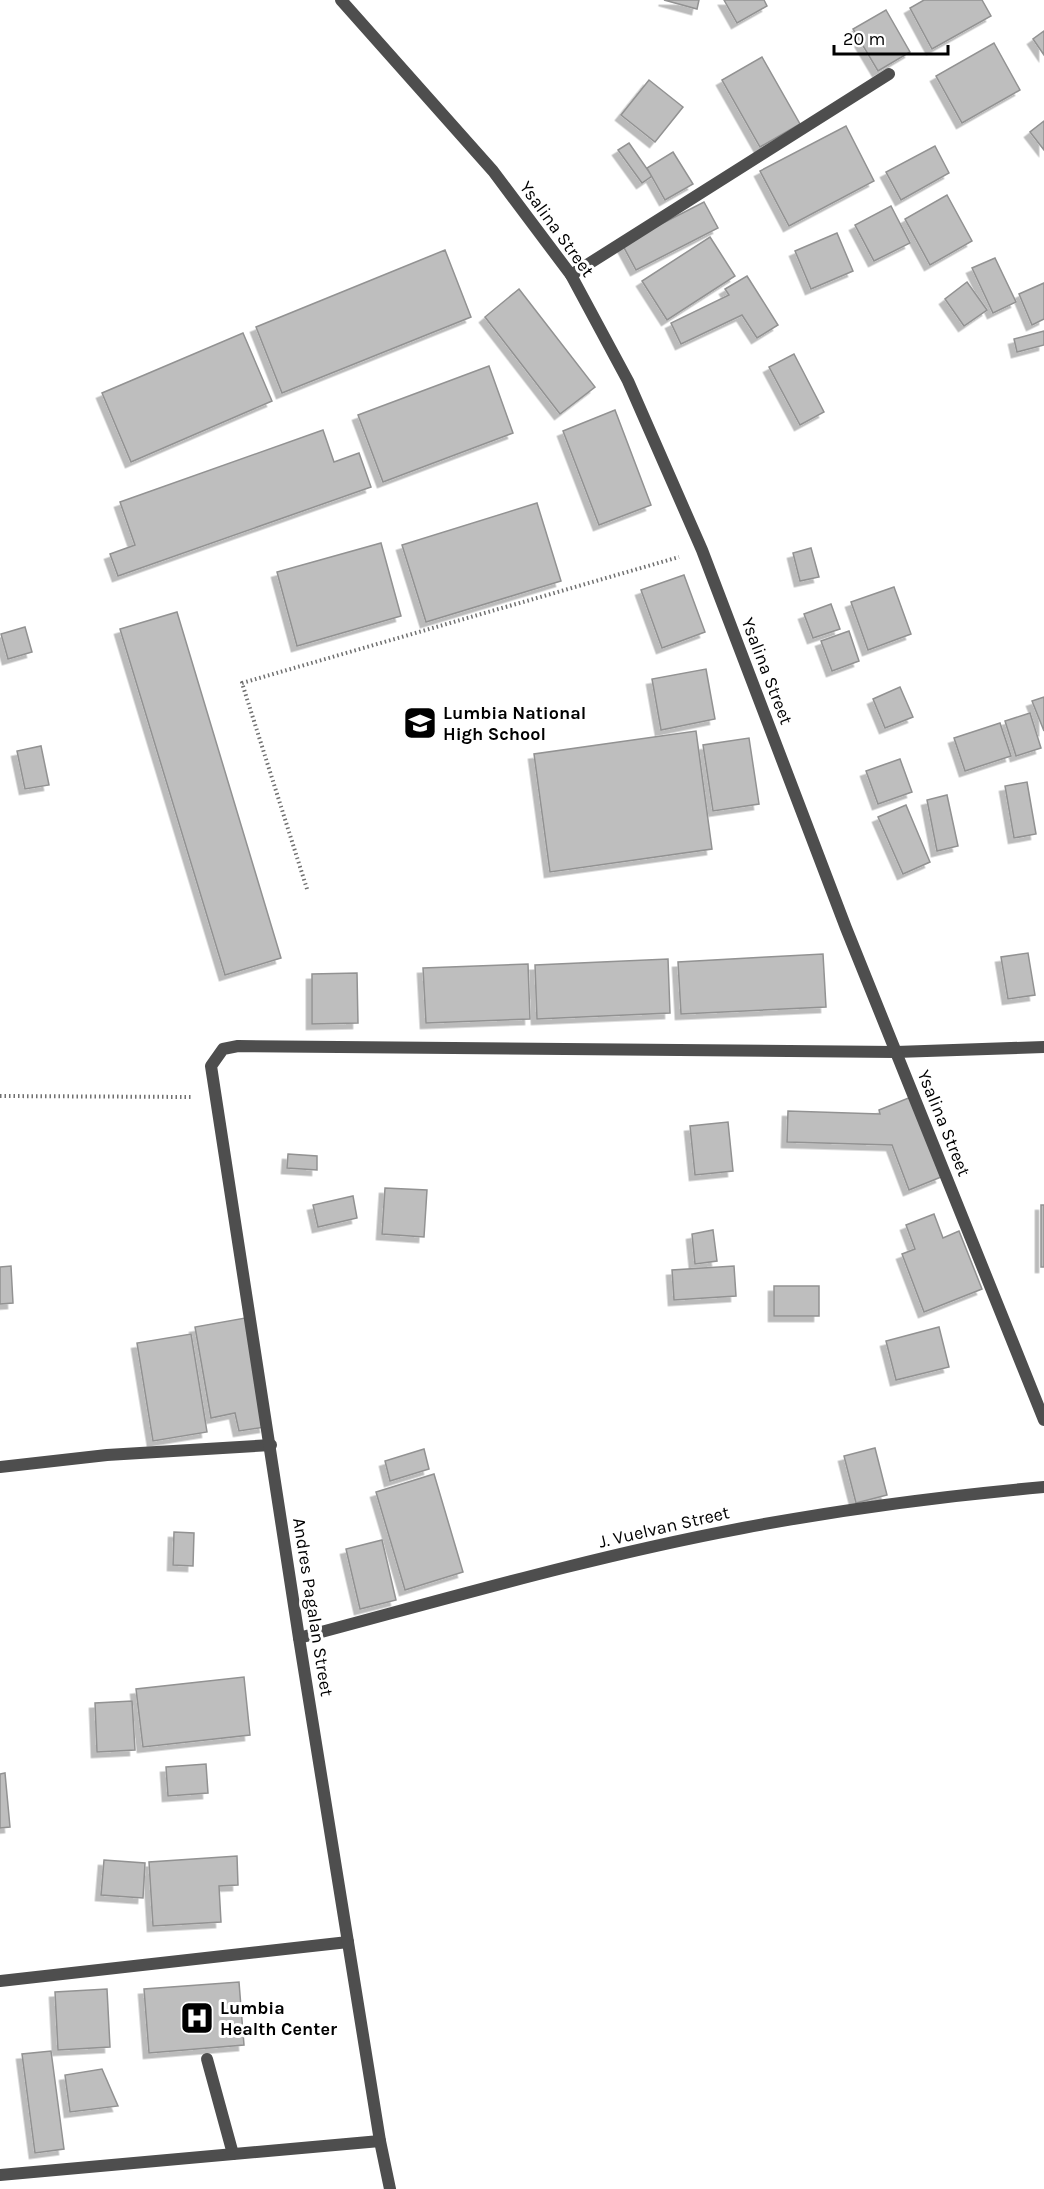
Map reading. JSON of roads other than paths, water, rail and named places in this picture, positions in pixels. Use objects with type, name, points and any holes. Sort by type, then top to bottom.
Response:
[{"type":"street","name":"Ysalina Street","points":[[341,0],[493,171],[571,275],[628,381],[702,550],[810,836],[1044,1420]]},
{"type":"street","points":[[571,275],[889,74]]},
{"type":"street","name":"Andres Pagalan Street","points":[[390,2189],[380,2141],[299,1638],[211,1066],[223,1049],[238,1046],[896,1052]]},
{"type":"street","points":[[896,1052],[1044,1047]]},
{"type":"street","points":[[0,1467],[107,1455],[270,1445]]},
{"type":"street","name":"J. Vuelvan Street","points":[[299,1638],[556,1570],[742,1528],[920,1498],[1044,1487]]},
{"type":"street","points":[[0,1981],[348,1942]]},
{"type":"street","points":[[207,2059],[233,2154]]},
{"type":"street","points":[[0,2175],[380,2141]]},
{"type":"place","name":"Lumbia National High School","points":[[420,723]]},
{"type":"place","name":"Lumbia Health Center","points":[[197,2018]]}]
